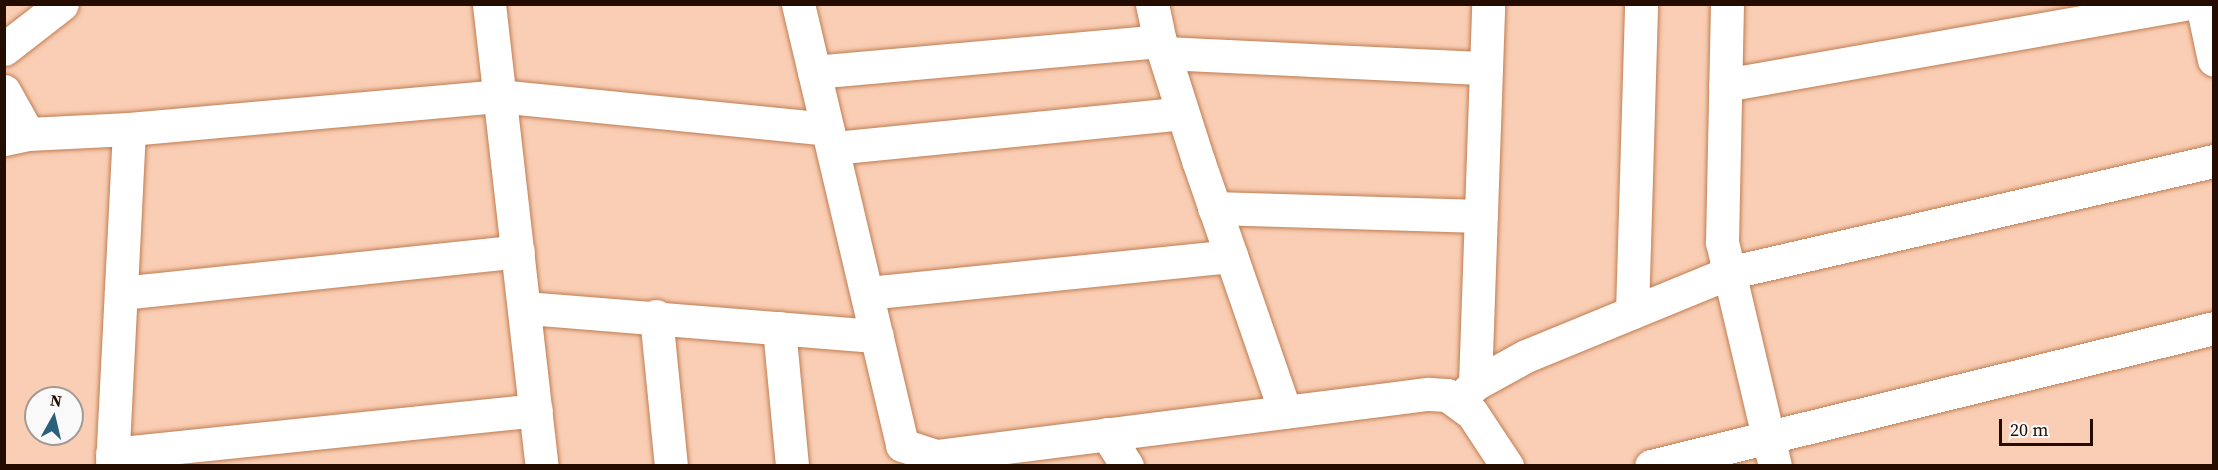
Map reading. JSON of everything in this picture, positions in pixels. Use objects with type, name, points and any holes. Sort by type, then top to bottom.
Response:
[{"type":"street","points":[[4,49],[63,4]]},
{"type":"street","points":[[489,4],[498,96],[526,308],[542,465]]},
{"type":"street","points":[[798,4],[868,293],[904,455],[936,456],[1429,394],[1467,393],[1526,356],[1728,273],[2214,161]]},
{"type":"street","points":[[1152,4],[1182,113],[1285,412]]},
{"type":"street","points":[[1488,4],[1481,216],[1467,393],[1472,413],[1507,465]]},
{"type":"street","points":[[1632,312],[1641,4]]},
{"type":"street","points":[[1726,4],[1721,216],[1728,273],[1771,451]]},
{"type":"street","points":[[1725,85],[2184,4]]},
{"type":"street","points":[[2202,4],[2214,60]]},
{"type":"street","points":[[814,72],[1162,47],[1486,68]]},
{"type":"street","points":[[4,91],[16,137],[498,96],[830,139],[1182,113]]},
{"type":"street","points":[[129,129],[112,460],[536,410]]},
{"type":"street","points":[[1214,208],[1481,216]]},
{"type":"street","points":[[121,293],[518,251]]},
{"type":"street","points":[[868,293],[1231,256]]},
{"type":"street","points":[[526,308],[656,316],[877,336]]},
{"type":"street","points":[[656,316],[671,465]]},
{"type":"street","points":[[1651,465],[1771,451],[2214,327]]},
{"type":"street","points":[[779,328],[792,465]]},
{"type":"street","points":[[1107,434],[1127,465]]}]
